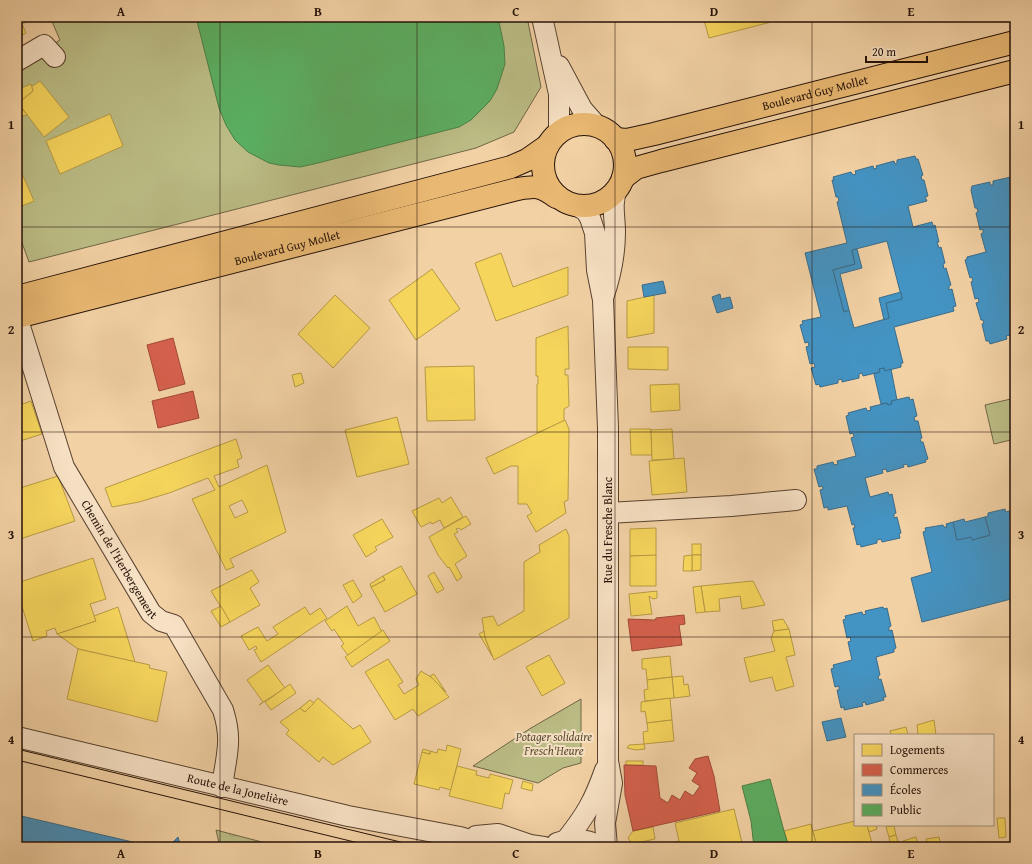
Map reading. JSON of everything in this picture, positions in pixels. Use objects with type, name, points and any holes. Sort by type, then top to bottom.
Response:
[{"type":"main road","name":"Boulevard Guy Mollet","points":[[615,138],[627,140],[654,134],[1015,42]]},
{"type":"main road","points":[[620,184],[625,166],[624,154],[615,138],[597,126],[577,125],[553,139],[544,153],[542,169],[547,184],[556,197],[579,207],[598,205],[609,198],[636,168],[1015,71]]},
{"type":"main road","name":"Boulevard Guy Mollet","points":[[17,298],[511,167],[527,160],[553,139]]},
{"type":"main road","name":"Boulevard Guy Mollet","points":[[17,317],[517,189],[536,186],[545,189],[556,197]]},
{"type":"street","points":[[542,17],[559,94],[553,139]]},
{"type":"street","points":[[17,61],[44,45],[55,57]]},
{"type":"street","points":[[548,46],[582,109],[597,126]]},
{"type":"street","name":"Rue du Fresche Blanc","points":[[603,300],[612,272],[615,232],[613,207],[620,184]]},
{"type":"street","name":"Rue du Fresche Blanc","points":[[579,207],[586,211],[595,233],[597,270],[603,300],[608,428],[608,761],[612,783],[605,823],[607,847]]},
{"type":"street","name":"Chemin de l'Herbergement","points":[[17,317],[64,467],[151,613],[162,621],[174,624],[217,698],[227,723],[229,750],[222,787]]},
{"type":"street","points":[[608,513],[731,506],[796,500]]},
{"type":"street","name":"Route de la Jonelière","points":[[17,737],[222,787],[348,816],[460,837],[494,847]]},
{"type":"street","name":"Rue du Fresche Blanc","points":[[557,844],[584,817],[594,800],[608,761]]},
{"type":"street","name":"Route de la Jonelière","points":[[460,837],[498,834],[530,845],[544,847]]},
{"type":"street","points":[[557,844],[584,840],[602,847]]},
{"type":"green space","points":[[50,17],[527,17],[541,87],[514,132],[476,148],[29,262],[17,229],[17,67],[60,40]]},
{"type":"green space","points":[[1015,398],[1015,439],[994,444],[985,405]]},
{"type":"green space","name":"Potager solidaire Fresch'Heure","points":[[581,699],[581,763],[563,768],[538,783],[473,766],[531,728]]},
{"type":"green space","points":[[216,830],[281,847],[220,847]]},
{"type":"building: Logements","points":[[17,17],[32,17],[33,19],[22,24],[26,33],[17,38]]},
{"type":"building: Logements","points":[[708,17],[770,17],[771,22],[709,38],[704,20],[709,19]]},
{"type":"building: Logements","points":[[40,81],[69,117],[44,137],[18,103],[33,91],[31,87]]},
{"type":"building: Logements","points":[[31,84],[33,91],[18,103],[27,115],[19,117],[17,114],[17,90]]},
{"type":"building: Logements","points":[[110,114],[123,146],[60,174],[46,141]]},
{"type":"building: Logements","points":[[17,162],[34,201],[17,208]]},
{"type":"building: Logements","points":[[501,253],[513,287],[568,267],[568,295],[496,321],[475,263]]},
{"type":"building: Logements","points":[[432,269],[460,309],[416,340],[389,300]]},
{"type":"building: Logements","points":[[335,295],[370,328],[333,368],[298,334]]},
{"type":"building: Logements","points":[[654,295],[654,333],[627,338],[627,301]]},
{"type":"building: Logements","points":[[568,326],[569,369],[565,369],[565,375],[568,375],[569,406],[564,409],[564,421],[537,433],[538,376],[536,376],[536,338]]},
{"type":"building: Logements","points":[[628,347],[668,347],[668,370],[628,369]]},
{"type":"building: Logements","points":[[474,366],[475,420],[427,421],[425,367]]},
{"type":"building: Logements","points":[[301,373],[304,383],[295,387],[292,375]]},
{"type":"building: Logements","points":[[679,384],[680,410],[651,412],[650,385]]},
{"type":"building: Logements","points":[[17,386],[23,404],[31,401],[42,434],[17,442]]},
{"type":"building: Logements","points":[[397,417],[409,464],[357,477],[345,430]]},
{"type":"building: Logements","points":[[565,420],[569,429],[568,500],[564,502],[566,513],[536,532],[527,516],[532,513],[527,504],[518,504],[518,466],[511,466],[494,474],[486,458]]},
{"type":"building: Logements","points":[[630,429],[651,429],[652,455],[631,455]]},
{"type":"building: Logements","points":[[672,429],[674,459],[652,460],[651,430]]},
{"type":"building: Logements","points":[[236,439],[242,458],[237,460],[239,467],[214,476],[219,487],[267,465],[286,532],[230,559],[234,567],[226,570],[192,499],[215,490],[208,478],[169,493],[139,502],[112,507],[105,488]],"holes":[[[242,500],[248,512],[235,518],[229,506]]]},
{"type":"building: Logements","points":[[684,458],[687,492],[652,495],[649,461]]},
{"type":"building: Logements","points":[[58,476],[75,521],[17,540],[17,489]]},
{"type":"building: Logements","points":[[451,497],[463,517],[444,528],[440,520],[432,524],[431,522],[421,527],[412,511],[439,498],[442,503]]},
{"type":"building: Logements","points":[[466,516],[471,524],[461,530],[459,528],[456,529],[458,532],[454,534],[467,556],[455,564],[462,577],[457,581],[449,567],[448,568],[438,555],[429,537]]},
{"type":"building: Logements","points":[[382,519],[393,537],[375,547],[377,550],[366,557],[353,535]]},
{"type":"building: Logements","points":[[656,528],[656,556],[630,556],[630,529]]},
{"type":"building: Logements","points":[[566,529],[569,536],[569,618],[494,660],[485,638],[482,618],[493,616],[498,626],[524,611],[524,562],[540,552],[539,545]]},
{"type":"building: Logements","points":[[692,544],[701,544],[701,555],[692,555]]},
{"type":"building: Logements","points":[[656,555],[656,586],[630,586],[630,556]]},
{"type":"building: Logements","points":[[692,555],[701,555],[701,570],[692,571]]},
{"type":"building: Logements","points":[[692,555],[692,571],[683,571],[684,556]]},
{"type":"building: Logements","points":[[93,558],[106,599],[90,604],[96,621],[57,634],[55,628],[46,631],[47,636],[33,641],[17,591],[17,583]]},
{"type":"building: Logements","points":[[401,566],[417,594],[385,612],[371,587],[385,580],[383,576]]},
{"type":"building: Logements","points":[[252,570],[259,582],[250,588],[260,605],[230,622],[211,591]]},
{"type":"building: Logements","points":[[434,572],[444,589],[437,593],[428,576]]},
{"type":"building: Logements","points":[[383,576],[385,580],[371,587],[370,584]]},
{"type":"building: Logements","points":[[353,580],[362,596],[353,603],[343,585]]},
{"type":"building: Logements","points":[[753,581],[765,605],[742,609],[740,596],[719,599],[720,611],[705,612],[701,586]]},
{"type":"building: Logements","points":[[701,586],[705,612],[696,613],[693,587]]},
{"type":"building: Logements","points":[[657,591],[657,598],[653,599],[649,596],[652,614],[631,616],[629,594]]},
{"type":"building: Logements","points":[[221,606],[230,622],[221,627],[211,611]]},
{"type":"building: Logements","points":[[347,606],[358,626],[374,617],[382,632],[348,655],[341,646],[344,644],[334,629],[332,631],[325,621]]},
{"type":"building: Logements","points":[[118,607],[135,662],[78,649],[57,634],[96,621],[94,616]]},
{"type":"building: Logements","points":[[305,607],[310,615],[320,608],[327,618],[261,662],[254,650],[257,649],[256,646],[249,650],[241,636],[258,627],[267,641],[278,634],[273,627]]},
{"type":"building: Logements","points":[[783,619],[789,629],[774,631],[772,621]]},
{"type":"building: Logements","points":[[789,629],[795,655],[786,657],[794,686],[776,691],[772,677],[750,682],[744,658],[775,651],[771,638],[774,631]]},
{"type":"building: Logements","points":[[383,630],[390,641],[352,667],[345,657]]},
{"type":"building: Logements","points":[[484,631],[485,638],[492,656],[479,634]]},
{"type":"building: Logements","points":[[78,649],[150,665],[149,668],[167,672],[157,722],[67,699]]},
{"type":"building: Logements","points":[[549,655],[565,683],[542,696],[526,667]]},
{"type":"building: Logements","points":[[670,656],[672,677],[647,680],[646,669],[642,669],[642,659]]},
{"type":"building: Logements","points":[[388,659],[403,682],[398,685],[404,694],[419,685],[416,679],[421,671],[434,679],[449,697],[418,716],[413,709],[395,720],[365,672]]},
{"type":"building: Logements","points":[[268,665],[285,688],[259,705],[263,702],[247,680]]},
{"type":"building: Logements","points":[[434,674],[446,692],[430,676]]},
{"type":"building: Logements","points":[[683,676],[684,685],[688,684],[690,696],[674,698],[672,677]]},
{"type":"building: Logements","points":[[672,677],[674,698],[645,701],[644,690],[648,689],[647,680]]},
{"type":"building: Logements","points":[[290,684],[296,693],[271,710],[265,702]]},
{"type":"building: Logements","points":[[318,698],[353,729],[360,725],[371,742],[333,765],[323,757],[319,762],[286,734],[289,730],[280,722],[300,708],[305,712]]},
{"type":"building: Logements","points":[[670,698],[672,720],[647,723],[645,711],[641,712],[641,702]]},
{"type":"building: Logements","points":[[310,700],[314,703],[305,712],[300,708]]},
{"type":"building: Logements","points":[[672,720],[674,741],[644,744],[643,732],[648,731],[647,723]]},
{"type":"building: Logements","points":[[934,720],[936,734],[918,734],[917,725]]},
{"type":"building: Logements","points":[[906,727],[908,734],[891,734],[890,731]]},
{"type":"building: Logements","points":[[644,744],[645,749],[636,750],[627,748],[629,745]]},
{"type":"building: Logements","points":[[447,745],[461,749],[451,790],[440,787],[439,790],[414,784],[422,752],[430,754],[430,751],[437,753],[438,749],[446,751]]},
{"type":"building: Logements","points":[[423,749],[430,751],[430,754],[422,752]]},
{"type":"building: Logements","points":[[626,761],[643,761],[643,765],[626,765]]},
{"type":"building: Logements","points":[[457,766],[477,771],[476,775],[489,778],[490,774],[513,780],[509,794],[505,793],[502,809],[449,796]]},
{"type":"building: Logements","points":[[523,781],[533,784],[532,791],[521,788]]},
{"type":"building: Logements","points":[[734,809],[743,847],[666,847],[665,845],[679,841],[675,823]]},
{"type":"building: Logements","points":[[997,818],[1005,818],[1006,837],[999,838]]},
{"type":"building: Logements","points":[[854,821],[854,826],[867,826],[873,847],[817,847],[813,831]]},
{"type":"building: Logements","points":[[811,824],[817,847],[789,847],[784,831]]},
{"type":"building: Logements","points":[[867,826],[876,826],[877,829],[869,832]]},
{"type":"building: Logements","points":[[894,826],[896,835],[889,837],[886,827]]},
{"type":"building: Logements","points":[[653,827],[655,839],[632,844],[628,838],[633,831]]},
{"type":"building: Logements","points":[[896,835],[898,842],[890,843],[889,837]]},
{"type":"building: Logements","points":[[916,837],[918,847],[904,847],[903,841]]},
{"type":"building: Logements","points":[[939,837],[941,847],[928,847],[926,839]]},
{"type":"building: Logements","points":[[898,842],[899,847],[873,847],[890,843]]},
{"type":"building: Logements","points":[[1009,842],[1009,847],[1000,847],[999,843]]},
{"type":"building: Commerces","points":[[173,338],[185,384],[159,391],[147,345]]},
{"type":"building: Commerces","points":[[193,391],[199,418],[158,428],[152,401]]},
{"type":"building: Commerces","points":[[684,615],[685,624],[679,625],[682,645],[632,651],[628,619],[655,620],[656,618]]},
{"type":"building: Commerces","points":[[708,756],[714,776],[720,811],[633,831],[625,795],[624,765],[656,766],[660,798],[668,803],[672,795],[680,800],[685,791],[693,796],[700,786],[692,781],[697,773],[689,768],[695,759]]},
{"type":"building: Écoles","points":[[915,156],[916,159],[918,159],[923,175],[921,176],[922,180],[924,180],[928,196],[925,197],[927,201],[908,206],[913,227],[932,222],[933,226],[935,225],[939,242],[937,242],[939,248],[941,247],[945,263],[943,264],[944,269],[946,268],[951,285],[949,286],[949,290],[952,289],[956,306],[953,307],[954,311],[894,327],[903,363],[901,363],[901,367],[885,371],[884,368],[879,369],[880,372],[863,376],[862,373],[859,374],[859,378],[842,382],[842,379],[838,380],[838,383],[820,387],[819,384],[816,385],[811,368],[815,367],[814,363],[810,364],[806,347],[809,346],[808,342],[805,343],[800,325],[803,324],[802,321],[821,317],[805,253],[847,243],[837,202],[839,201],[838,197],[836,197],[832,180],[834,180],[833,177],[851,172],[853,175],[856,174],[855,171],[873,166],[874,169],[877,168],[876,166],[894,161],[895,164],[897,163],[897,160]],"holes":[[[887,241],[902,299],[886,303],[889,318],[854,328],[849,310],[844,312],[833,270],[855,264],[852,250]]]},
{"type":"building: Écoles","points":[[1011,177],[1012,180],[1015,179],[1015,338],[1011,339],[1010,335],[1006,336],[1007,339],[990,344],[989,341],[986,341],[982,324],[984,323],[983,320],[981,320],[976,303],[979,302],[978,298],[975,299],[971,282],[973,281],[972,277],[970,278],[965,260],[967,257],[986,252],[981,234],[983,233],[983,229],[980,230],[976,213],[978,212],[977,208],[975,208],[971,190],[972,186],[990,182],[990,185],[993,185],[993,181]]},
{"type":"building: Écoles","points":[[857,249],[862,268],[840,274],[849,310],[844,312],[833,270],[855,264],[852,250]]},
{"type":"building: Écoles","points":[[663,281],[666,293],[644,297],[642,285]]},
{"type":"building: Écoles","points":[[901,292],[902,299],[886,303],[889,318],[884,320],[879,298]]},
{"type":"building: Écoles","points":[[720,294],[721,299],[730,297],[733,308],[717,313],[712,297]]},
{"type":"building: Écoles","points":[[884,368],[885,371],[891,369],[897,400],[891,401],[892,404],[888,405],[887,403],[881,404],[874,374],[880,372],[879,369]]},
{"type":"building: Écoles","points":[[909,397],[910,400],[913,399],[917,416],[914,417],[915,421],[918,421],[922,438],[920,439],[921,442],[923,442],[928,459],[925,460],[926,462],[908,467],[907,464],[903,465],[904,467],[887,472],[886,469],[882,470],[883,473],[865,478],[870,497],[888,492],[889,495],[892,494],[896,513],[894,514],[894,518],[897,517],[901,533],[899,534],[900,538],[882,542],[881,539],[877,540],[877,543],[861,547],[860,544],[857,545],[853,528],[855,528],[854,524],[852,525],[847,506],[828,510],[828,507],[824,508],[820,490],[823,489],[822,486],[819,487],[814,469],[817,469],[817,466],[833,462],[834,465],[838,464],[837,461],[856,456],[851,438],[854,437],[853,433],[850,434],[846,416],[849,415],[848,413],[866,408],[867,411],[871,410],[870,407],[887,403],[888,405],[892,404],[891,401]]},
{"type":"building: Écoles","points":[[1005,509],[1006,512],[1009,511],[1015,536],[1015,598],[922,622],[911,578],[932,572],[923,532],[926,531],[925,528],[943,525],[944,527],[947,527],[946,524],[953,522],[957,540],[971,537],[972,540],[990,535],[985,517],[988,516],[988,513]]},
{"type":"building: Écoles","points":[[985,517],[990,535],[972,540],[971,537],[957,540],[953,522],[964,519],[965,522]]},
{"type":"building: Écoles","points":[[883,607],[884,609],[887,608],[891,626],[889,627],[889,631],[892,630],[896,648],[894,649],[894,652],[876,657],[880,675],[878,676],[879,680],[881,679],[886,697],[883,697],[884,700],[866,705],[865,702],[862,703],[863,706],[844,710],[844,707],[841,708],[837,690],[839,690],[839,686],[835,687],[831,669],[834,668],[833,665],[852,660],[848,642],[851,641],[850,637],[847,638],[843,620],[846,619],[845,616],[862,612],[863,615],[866,614],[865,611]]},
{"type":"building: Écoles","points":[[841,718],[846,737],[827,741],[822,722]]},
{"type":"building: Écoles","points":[[17,815],[154,847],[17,847]]},
{"type":"building: Écoles","points":[[178,837],[181,847],[168,847]]},
{"type":"building: Public","points":[[196,17],[498,17],[504,46],[505,64],[497,89],[490,101],[471,120],[459,127],[300,167],[279,165],[269,163],[248,152],[235,140],[226,125],[219,108]]},
{"type":"building: Public","points":[[770,779],[789,847],[754,847],[751,821],[742,786]]},
{"type":"tram line","points":[[17,749],[421,847]]},
{"type":"tram line","points":[[17,760],[375,847]]}]
